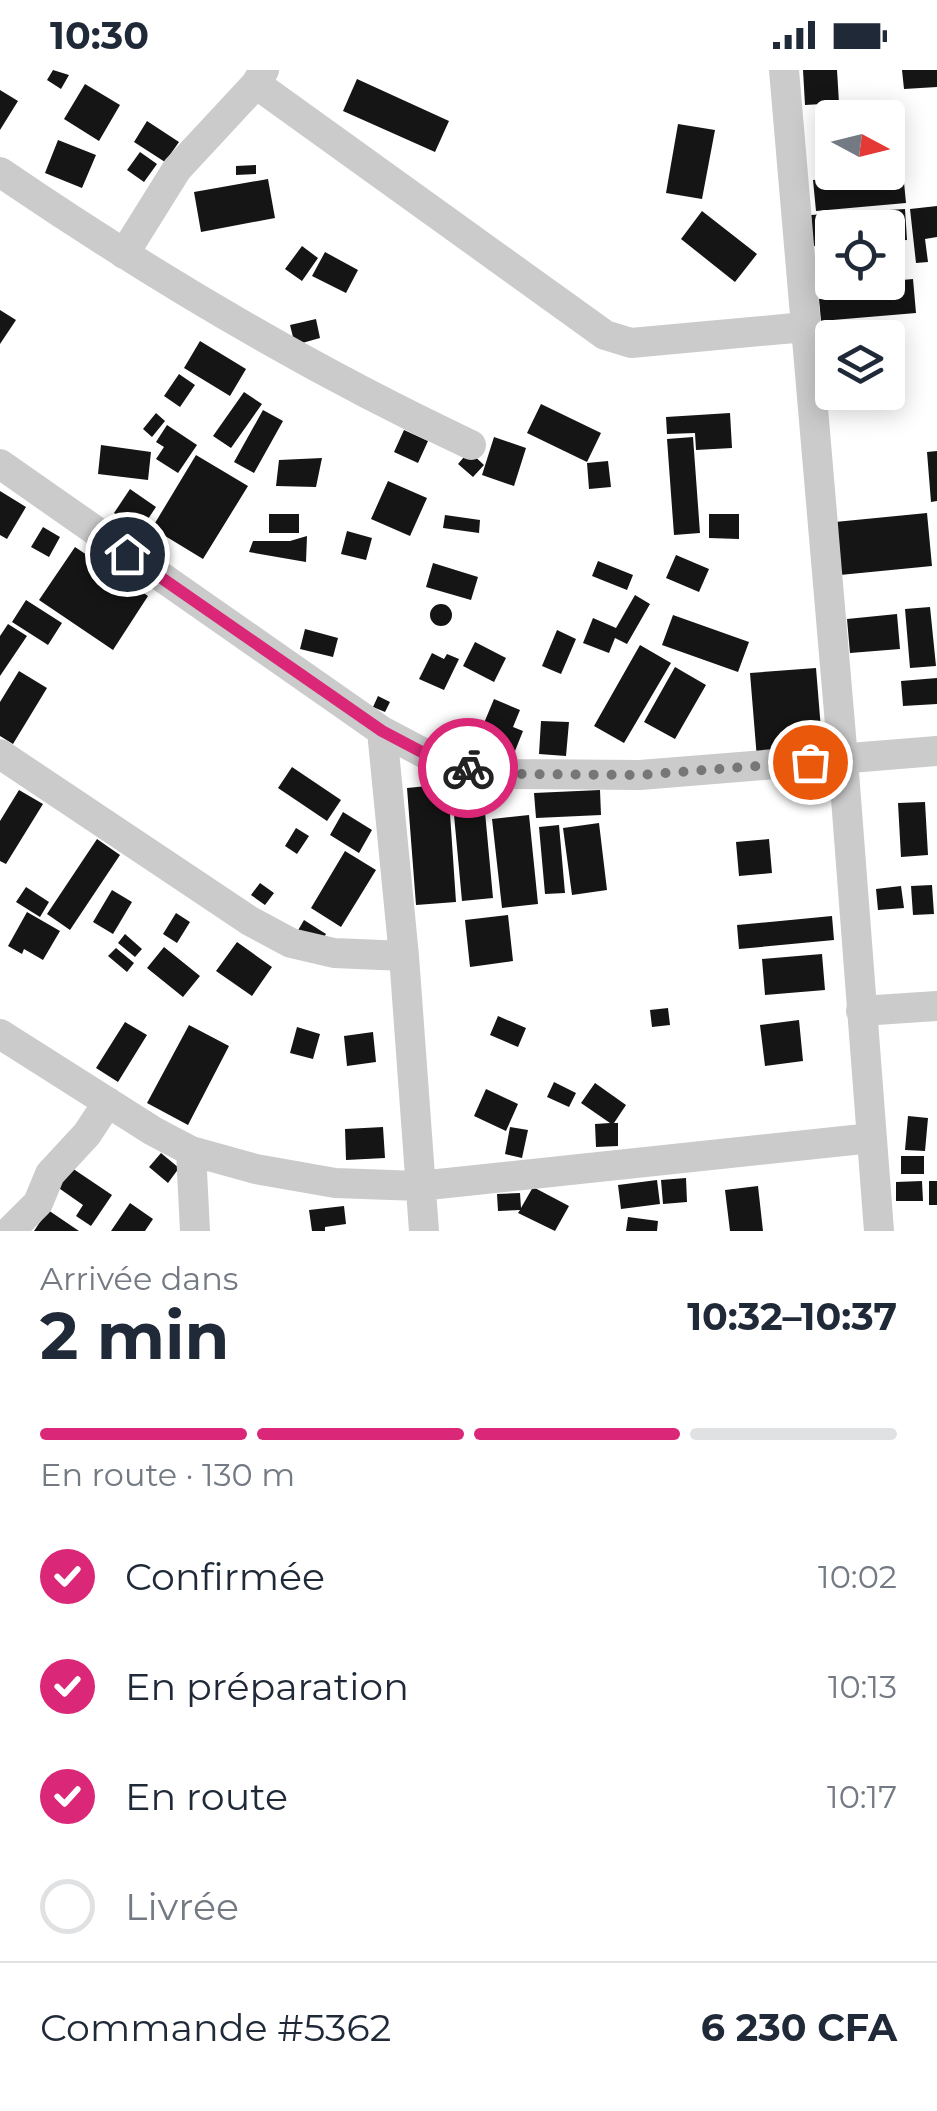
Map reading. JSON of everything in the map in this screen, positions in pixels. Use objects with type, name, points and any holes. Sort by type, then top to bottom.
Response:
[{"type":"street","points":[[784,70],[879,1231]]},
{"type":"street","points":[[124,254],[177,169],[260,77],[605,335],[631,343],[806,327]]},
{"type":"street","points":[[0,172],[164,281],[296,358],[470,445]]},
{"type":"street","points":[[0,464],[382,731],[437,760],[478,771],[513,774],[640,775],[937,752]]},
{"type":"street","points":[[382,731],[404,956],[424,1231]]},
{"type":"street","points":[[0,754],[250,921],[291,943],[334,953],[404,956]]},
{"type":"street","points":[[860,1010],[937,1006]]},
{"type":"street","points":[[0,1034],[191,1151],[256,1169],[334,1183],[419,1186],[872,1138]]},
{"type":"street","points":[[10,1231],[38,1202],[50,1174],[87,1134],[108,1102]]},
{"type":"street","points":[[191,1151],[195,1231]]},
{"type":"building","points":[[53,70],[69,75],[61,89],[47,80]]},
{"type":"building","points":[[803,70],[837,70],[839,100],[815,100],[815,104],[805,105]]},
{"type":"building","points":[[902,70],[937,70],[937,87],[904,89]]},
{"type":"building","points":[[357,79],[449,121],[435,152],[343,111]]},
{"type":"building","points":[[85,84],[120,105],[99,141],[64,119]]},
{"type":"building","points":[[0,90],[18,101],[0,130]]},
{"type":"building","points":[[147,121],[179,142],[165,162],[134,142]]},
{"type":"building","points":[[678,124],[715,130],[702,199],[666,193]]},
{"type":"building","points":[[58,140],[96,155],[82,188],[45,173]]},
{"type":"building","points":[[140,152],[157,164],[144,182],[127,170]]},
{"type":"building","points":[[256,165],[256,174],[236,175],[236,166]]},
{"type":"building","points":[[268,179],[275,218],[201,232],[194,192]]},
{"type":"building","points":[[813,180],[815,190],[905,190],[906,203],[816,210]]},
{"type":"building","points":[[937,206],[937,237],[925,239],[928,262],[916,263],[910,209]]},
{"type":"building","points":[[702,211],[757,254],[735,282],[681,239]]},
{"type":"building","points":[[811,215],[815,215],[815,246],[813,246]]},
{"type":"building","points":[[302,246],[318,258],[302,281],[285,269]]},
{"type":"building","points":[[325,252],[358,270],[346,293],[312,276]]},
{"type":"building","points":[[913,279],[916,313],[821,320],[819,300],[905,300],[905,280]]},
{"type":"building","points":[[0,310],[16,320],[0,344]]},
{"type":"building","points":[[316,319],[320,338],[295,345],[290,325]]},
{"type":"building","points":[[200,341],[246,369],[230,396],[184,368]]},
{"type":"building","points":[[179,374],[195,385],[180,407],[164,396]]},
{"type":"building","points":[[244,392],[262,404],[231,448],[213,436]]},
{"type":"building","points":[[541,404],[601,433],[587,462],[527,433]]},
{"type":"building","points":[[263,410],[283,421],[254,473],[234,462]]},
{"type":"building","points":[[156,413],[165,421],[152,437],[143,429]]},
{"type":"building","points":[[730,413],[732,448],[696,450],[695,433],[667,434],[666,417]]},
{"type":"building","points":[[167,425],[197,445],[178,473],[156,459],[164,447],[156,442]]},
{"type":"building","points":[[404,430],[428,441],[418,463],[394,452]]},
{"type":"building","points":[[494,437],[526,448],[514,486],[482,475]]},
{"type":"building","points":[[693,437],[700,533],[674,535],[667,439]]},
{"type":"building","points":[[101,445],[151,452],[148,480],[98,474]]},
{"type":"building","points":[[469,451],[484,465],[473,477],[458,464]]},
{"type":"building","points":[[937,451],[937,501],[931,502],[927,452]]},
{"type":"building","points":[[196,455],[248,486],[203,559],[152,528]]},
{"type":"building","points":[[322,458],[316,487],[276,486],[279,460]]},
{"type":"building","points":[[608,461],[611,487],[589,489],[587,463]]},
{"type":"building","points":[[388,481],[427,498],[410,536],[371,519]]},
{"type":"building","points":[[130,489],[156,507],[140,531],[114,513]]},
{"type":"building","points":[[0,491],[26,507],[7,539],[0,535]]},
{"type":"building","points":[[927,513],[932,566],[840,575],[835,522]]},
{"type":"building","points":[[269,514],[299,514],[299,533],[269,533]]},
{"type":"building","points":[[709,514],[739,514],[739,539],[709,538]]},
{"type":"building","points":[[445,515],[480,520],[479,533],[443,528]]},
{"type":"building","points":[[43,527],[60,537],[49,557],[31,547]]},
{"type":"building","points":[[347,531],[372,538],[366,560],[341,554]]},
{"type":"building","points":[[307,536],[306,562],[249,552],[253,541],[290,541]]},
{"type":"building","points":[[75,547],[148,596],[113,650],[39,600]]},
{"type":"building","points":[[676,555],[709,569],[699,592],[666,578]]},
{"type":"building","points":[[598,561],[633,575],[627,590],[592,576]]},
{"type":"building","points":[[433,563],[478,577],[471,600],[426,587]]},
{"type":"building","points":[[635,595],[650,604],[627,644],[615,638],[609,653],[583,643],[593,618],[616,628]]},
{"type":"building","points":[[26,600],[62,623],[48,645],[12,622]]},
{"type":"building","points":[[441,604],[449,607],[449,623],[441,626],[433,623],[430,615],[433,607]]},
{"type":"building","points":[[930,607],[936,666],[910,668],[905,609]]},
{"type":"building","points":[[897,614],[900,649],[850,653],[847,619]]},
{"type":"building","points":[[673,615],[749,642],[738,672],[662,645]]},
{"type":"building","points":[[8,624],[27,636],[0,676],[0,636]]},
{"type":"building","points":[[305,629],[338,638],[333,657],[300,649]]},
{"type":"building","points":[[557,630],[576,639],[561,674],[542,666]]},
{"type":"building","points":[[475,642],[506,658],[494,682],[463,666]]},
{"type":"building","points":[[640,645],[671,663],[624,743],[594,726]]},
{"type":"building","points":[[432,653],[444,659],[447,654],[459,659],[444,690],[419,679]]},
{"type":"building","points":[[675,667],[706,685],[675,739],[644,722]]},
{"type":"building","points":[[816,668],[823,754],[757,759],[750,673]]},
{"type":"building","points":[[19,671],[47,688],[13,744],[0,736],[0,702]]},
{"type":"building","points":[[937,678],[937,704],[903,706],[901,681]]},
{"type":"building","points":[[378,696],[390,702],[385,712],[373,707]]},
{"type":"building","points":[[494,699],[520,710],[513,727],[523,731],[515,751],[479,735]]},
{"type":"building","points":[[541,721],[569,722],[566,756],[539,754]]},
{"type":"building","points":[[292,767],[341,800],[327,821],[278,788]]},
{"type":"building","points":[[448,784],[456,902],[416,905],[407,788]]},
{"type":"building","points":[[19,790],[43,804],[6,864],[0,861],[0,821]]},
{"type":"building","points":[[600,790],[601,815],[536,818],[534,793]]},
{"type":"building","points":[[925,802],[928,855],[901,857],[898,803]]},
{"type":"building","points":[[343,812],[372,830],[359,853],[330,835]]},
{"type":"building","points":[[485,812],[493,898],[462,901],[454,815]]},
{"type":"building","points":[[529,815],[538,904],[502,908],[492,819]]},
{"type":"building","points":[[599,823],[607,890],[572,895],[563,828]]},
{"type":"building","points":[[559,825],[565,893],[545,894],[539,827]]},
{"type":"building","points":[[296,828],[309,836],[297,854],[285,846]]},
{"type":"building","points":[[97,839],[120,855],[70,930],[47,914]]},
{"type":"building","points":[[769,839],[772,873],[739,876],[736,842]]},
{"type":"building","points":[[345,851],[376,870],[341,927],[311,908]]},
{"type":"building","points":[[260,883],[274,893],[265,905],[251,895]]},
{"type":"building","points":[[932,885],[934,914],[913,915],[911,886]]},
{"type":"building","points":[[901,886],[904,908],[878,910],[876,889]]},
{"type":"building","points":[[26,887],[49,902],[40,917],[16,902]]},
{"type":"building","points":[[112,890],[132,902],[113,934],[93,922]]},
{"type":"building","points":[[27,912],[60,931],[43,960],[24,949],[22,954],[8,946]]},
{"type":"building","points":[[176,913],[190,922],[177,943],[163,934]]},
{"type":"building","points":[[508,915],[513,961],[470,967],[465,920]]},
{"type":"building","points":[[832,916],[834,940],[739,949],[737,925]]},
{"type":"building","points":[[304,920],[326,934],[319,946],[297,932]]},
{"type":"building","points":[[125,934],[142,949],[135,957],[118,943]]},
{"type":"building","points":[[237,942],[272,967],[252,996],[216,971]]},
{"type":"building","points":[[164,947],[200,976],[183,997],[147,968]]},
{"type":"building","points":[[116,948],[134,963],[127,972],[108,956]]},
{"type":"building","points":[[822,954],[825,990],[765,995],[762,959]]},
{"type":"building","points":[[668,1008],[670,1025],[652,1027],[650,1010]]},
{"type":"building","points":[[498,1016],[526,1028],[518,1047],[490,1035]]},
{"type":"building","points":[[799,1020],[803,1061],[765,1066],[760,1025]]},
{"type":"building","points":[[125,1022],[147,1035],[118,1082],[96,1068]]},
{"type":"building","points":[[189,1025],[229,1046],[188,1125],[147,1103]]},
{"type":"building","points":[[297,1027],[320,1034],[313,1059],[290,1053]]},
{"type":"building","points":[[373,1032],[376,1062],[347,1066],[344,1036]]},
{"type":"building","points":[[554,1082],[576,1093],[569,1107],[547,1097]]},
{"type":"building","points":[[595,1083],[626,1105],[614,1123],[618,1123],[618,1146],[596,1147],[595,1124],[610,1123],[581,1103]]},
{"type":"building","points":[[486,1089],[518,1104],[506,1131],[474,1116]]},
{"type":"building","points":[[908,1116],[928,1118],[925,1151],[905,1150]]},
{"type":"building","points":[[383,1127],[385,1158],[346,1160],[345,1129]]},
{"type":"building","points":[[510,1127],[528,1130],[522,1158],[505,1154]]},
{"type":"building","points":[[161,1153],[179,1168],[168,1183],[149,1167]]},
{"type":"building","points":[[901,1156],[924,1156],[924,1174],[901,1174]]},
{"type":"building","points":[[66,1164],[112,1195],[91,1226],[76,1216],[83,1205],[53,1184]]},
{"type":"building","points":[[686,1178],[687,1202],[663,1204],[661,1180]]},
{"type":"building","points":[[657,1180],[660,1204],[621,1209],[618,1185]]},
{"type":"building","points":[[922,1181],[923,1201],[896,1201],[896,1182]]},
{"type":"building","points":[[929,1181],[937,1181],[937,1205],[929,1205]]},
{"type":"building","points":[[758,1186],[763,1231],[730,1231],[725,1190]]},
{"type":"building","points":[[533,1187],[569,1206],[555,1231],[518,1213],[520,1210],[498,1211],[497,1194],[520,1193],[521,1208]]},
{"type":"building","points":[[130,1203],[153,1219],[145,1231],[111,1231]]},
{"type":"building","points":[[344,1206],[346,1224],[312,1231],[309,1210]]},
{"type":"building","points":[[48,1210],[79,1231],[34,1231]]},
{"type":"building","points":[[628,1217],[658,1221],[657,1231],[626,1231]]},
{"type":"way so far","points":[[468,768],[513,774],[640,775],[810,762]]},
{"type":"route","points":[[127,554],[382,731],[437,760],[468,768]]}]
